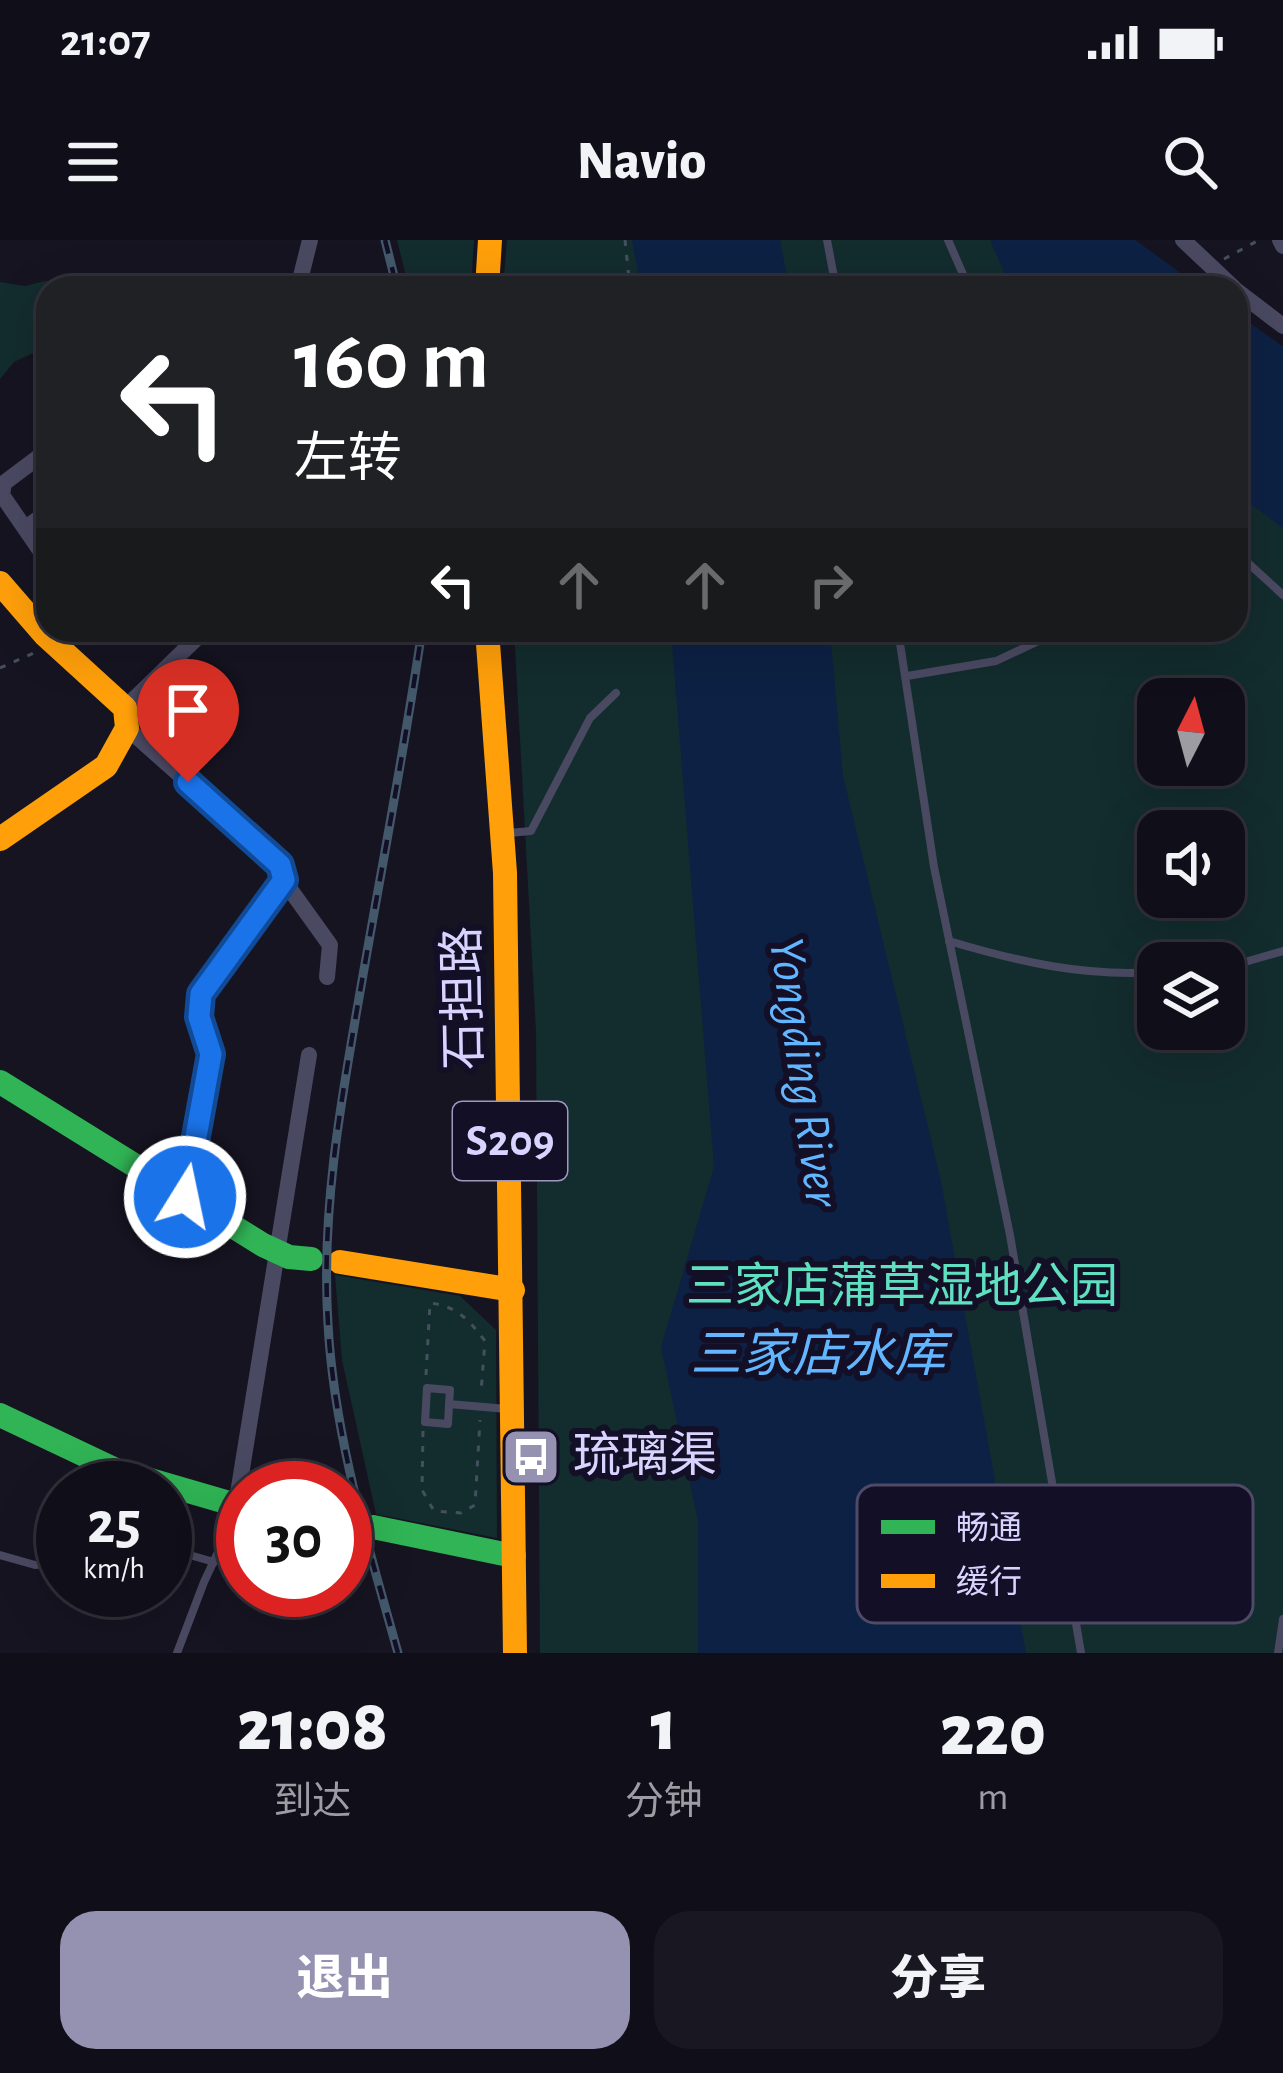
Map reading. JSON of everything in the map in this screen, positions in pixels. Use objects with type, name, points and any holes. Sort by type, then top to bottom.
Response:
[{"type":"street","points":[[301,276],[310,240]]},
{"type":"street","points":[[488,276],[490,240]]},
{"type":"street","points":[[1183,240],[1221,276]]},
{"type":"street","points":[[1248,299],[1283,326]]},
{"type":"street","points":[[36,459],[4,483],[2,495],[36,544]]},
{"type":"street","points":[[25,528],[36,520]]},
{"type":"street","points":[[0,584],[36,619]]},
{"type":"street","points":[[59,642],[126,718],[280,865],[284,880],[330,946],[327,977]]},
{"type":"street","points":[[0,839],[106,766],[126,718],[194,642]]},
{"type":"street","name":"石担路","points":[[488,642],[502,834],[515,1409],[515,1653]]},
{"type":"street","points":[[185,1197],[211,1054],[199,1017],[201,994],[284,880]]},
{"type":"street","points":[[245,1461],[309,1054]]},
{"type":"street","points":[[0,1082],[276,1251],[310,1259]]},
{"type":"street","points":[[340,1262],[513,1290]]},
{"type":"street","points":[[0,1415],[116,1470],[216,1503]]},
{"type":"street","points":[[372,1527],[514,1556]]},
{"type":"lane","points":[[827,240],[834,276]]},
{"type":"lane","points":[[948,240],[964,276]]},
{"type":"lane","points":[[1248,563],[1283,595]]},
{"type":"lane","points":[[900,642],[934,867],[1010,1235],[1053,1485]]},
{"type":"lane","points":[[907,676],[996,661],[1036,642]]},
{"type":"lane","points":[[502,834],[531,831],[590,718],[616,693]]},
{"type":"lane","points":[[949,941],[1030,965],[1137,973]]},
{"type":"lane","points":[[1245,962],[1283,951]]},
{"type":"lane","points":[[427,1388],[450,1390],[448,1424],[424,1422],[427,1388]]},
{"type":"lane","points":[[449,1404],[515,1409]]},
{"type":"lane","points":[[0,1555],[36,1565]]},
{"type":"lane","points":[[192,1556],[214,1562]]},
{"type":"lane","points":[[178,1653],[216,1558]]},
{"type":"lane","points":[[1278,1653],[1283,1619]]},
{"type":"lane","points":[[1077,1623],[1082,1653]]},
{"type":"path","points":[[625,240],[630,276]]},
{"type":"path","points":[[1204,260],[1230,258],[1259,240]]},
{"type":"path","points":[[0,668],[22,662],[56,642]]},
{"type":"path","points":[[424,1422],[422,1490],[434,1511],[461,1513],[475,1505],[485,1342],[470,1319],[446,1304],[430,1303],[427,1388]]},
{"type":"green space","points":[[397,240],[474,240],[472,276],[406,276]]},
{"type":"green space","points":[[507,240],[1135,240],[1184,276],[504,276]]},
{"type":"green space","points":[[0,282],[36,283],[36,352],[14,362],[0,379]]},
{"type":"green space","name":"三家店蒲草湿地公园","points":[[1248,322],[1283,347],[1283,1653],[540,1653],[536,1031],[515,642],[1248,642]]},
{"type":"green space","points":[[335,1275],[460,1296],[496,1330],[497,1538],[376,1514],[372,1461],[364,1461],[342,1360]]},
{"type":"water","points":[[632,240],[780,240],[787,276],[639,276]]},
{"type":"water","points":[[990,240],[1135,240],[1184,276],[1006,276]]},
{"type":"water","points":[[1248,322],[1283,347],[1283,528],[1248,502]]},
{"type":"water","name":"三家店水库","points":[[672,642],[831,642],[843,776],[941,1181],[996,1485],[857,1485],[857,1623],[1021,1623],[1026,1653],[698,1653],[698,1521],[661,1347],[714,1167]]},
{"type":"railway","points":[[385,240],[394,276]]},
{"type":"railway","points":[[398,1653],[337,1407],[328,1324],[327,1242],[345,1079],[420,642]]},
{"type":"traffic: fast","points":[[0,1082],[263,1245],[289,1257],[311,1259]]},
{"type":"traffic: fast","points":[[0,1415],[116,1470],[216,1499]]},
{"type":"traffic: fast","points":[[372,1527],[514,1556]]},
{"type":"traffic: slow","points":[[488,276],[490,240]]},
{"type":"traffic: slow","points":[[0,583],[36,625]]},
{"type":"traffic: slow","points":[[0,839],[106,766],[127,728],[125,708],[53,642]]},
{"type":"traffic: slow","points":[[488,642],[505,873],[515,1653]]},
{"type":"traffic: slow","points":[[340,1262],[513,1290]]},
{"type":"place","name":"琉璃渠","points":[[531,1457]]},
{"type":"route","points":[[185,1197],[211,1054],[199,1017],[201,994],[284,880],[280,865],[188,782]]},
{"type":"water label","name":"Yongding River","points":[[804,1072]]}]
